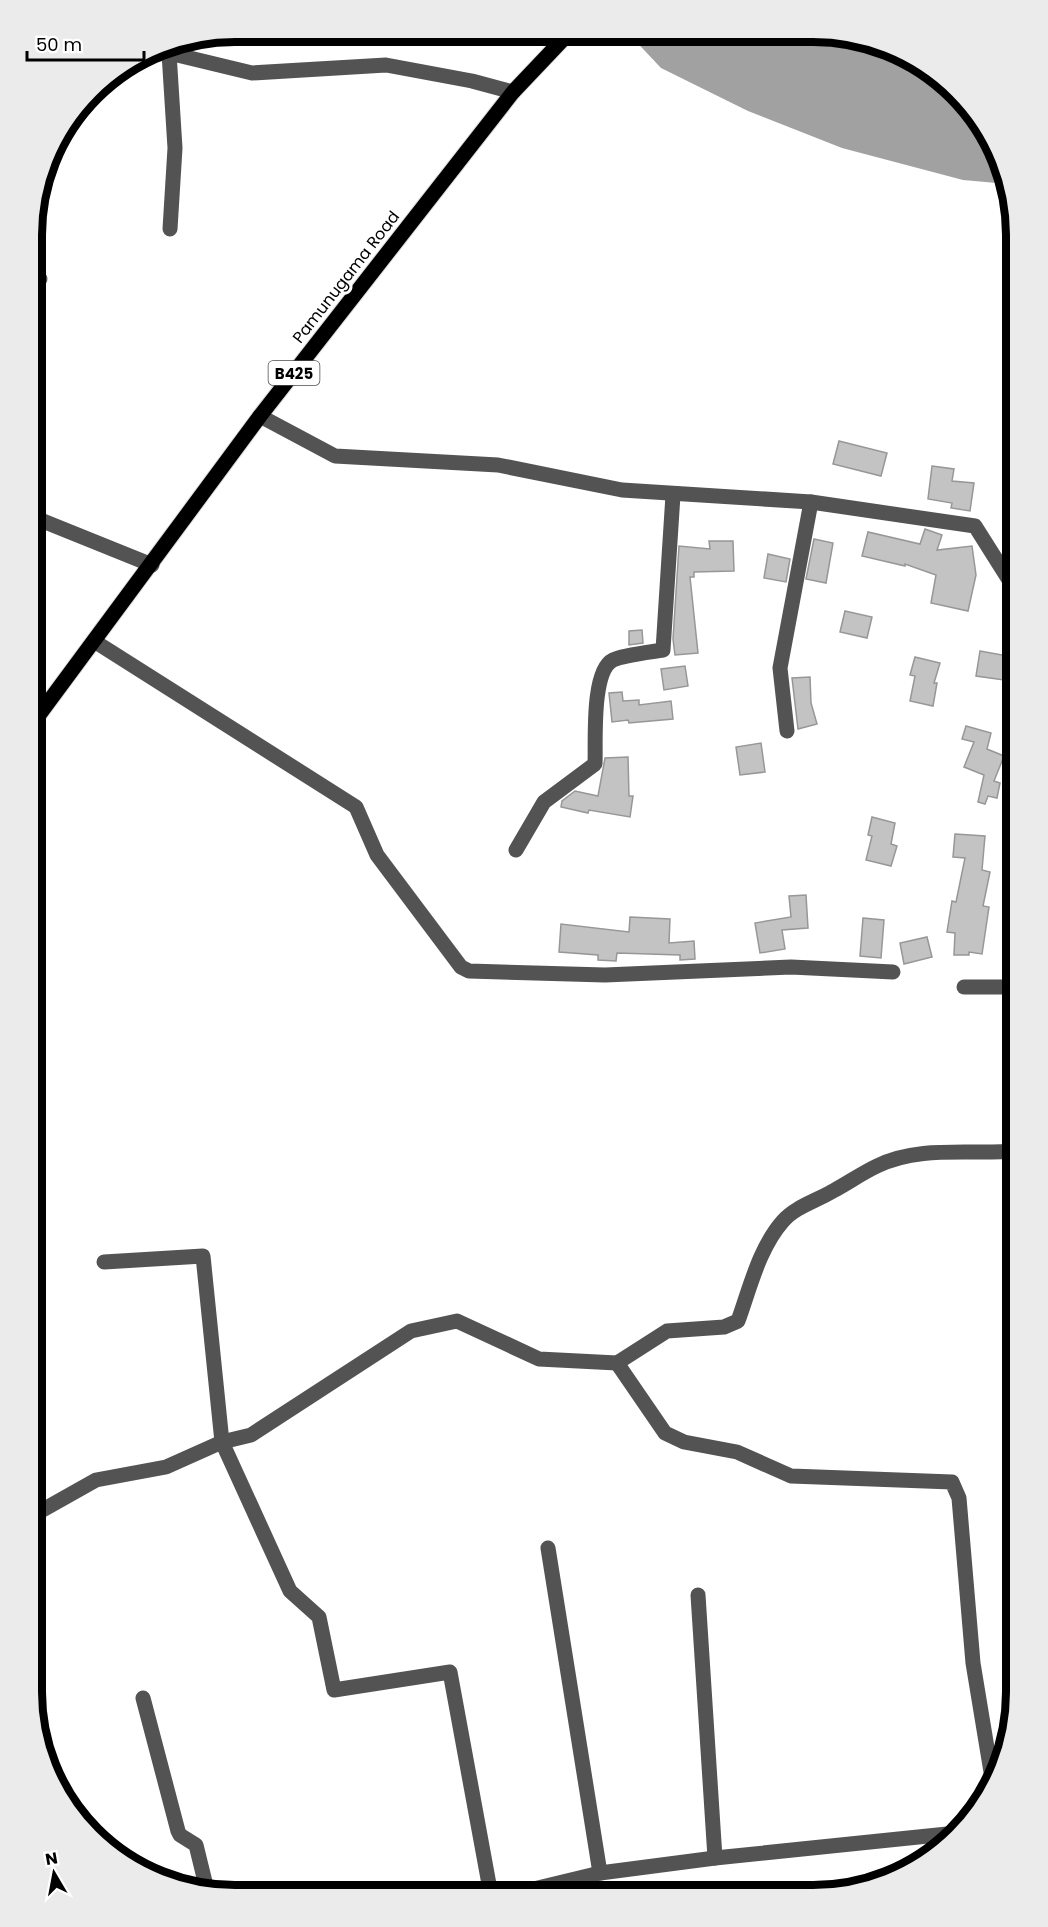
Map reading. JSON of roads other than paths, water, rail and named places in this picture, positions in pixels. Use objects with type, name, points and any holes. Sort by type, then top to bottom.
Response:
[{"type":"main road","name":"Pamunugama Road","points":[[42,711],[260,416],[513,92],[560,42]]},
{"type":"street","points":[[170,53],[252,73],[386,65],[472,81],[513,92]]},
{"type":"street","points":[[169,54],[175,148],[170,229]]},
{"type":"street","points":[[260,416],[335,456],[498,465],[622,490],[811,502],[975,526],[1006,575]]},
{"type":"street","points":[[516,850],[544,802],[596,764],[596,694],[605,667],[612,660],[663,650],[673,495]]},
{"type":"street","points":[[787,731],[780,668],[811,502]]},
{"type":"street","points":[[42,521],[152,565]]},
{"type":"street","points":[[94,641],[356,807],[377,855],[461,967],[469,972],[605,975],[791,967],[893,972]]},
{"type":"street","points":[[964,987],[1006,987]]},
{"type":"street","points":[[42,1510],[96,1480],[166,1467],[222,1442],[251,1435],[411,1331],[457,1321],[539,1359],[617,1363],[668,1331],[724,1327],[738,1321],[764,1252],[783,1221],[794,1211],[832,1192],[877,1165],[903,1157],[929,1153],[1006,1152]]},
{"type":"street","points":[[104,1262],[203,1256],[222,1442],[290,1591],[319,1617],[334,1690],[450,1671],[489,1885]]},
{"type":"street","points":[[617,1363],[665,1433],[684,1442],[737,1452],[791,1476],[952,1482],[959,1498],[973,1663],[990,1768]]},
{"type":"street","points":[[548,1548],[600,1873]]},
{"type":"street","points":[[698,1595],[716,1858]]},
{"type":"street","points":[[143,1698],[178,1831],[180,1835],[196,1845],[205,1882]]},
{"type":"street","points":[[550,1885],[600,1873],[716,1858],[942,1835]]}]
